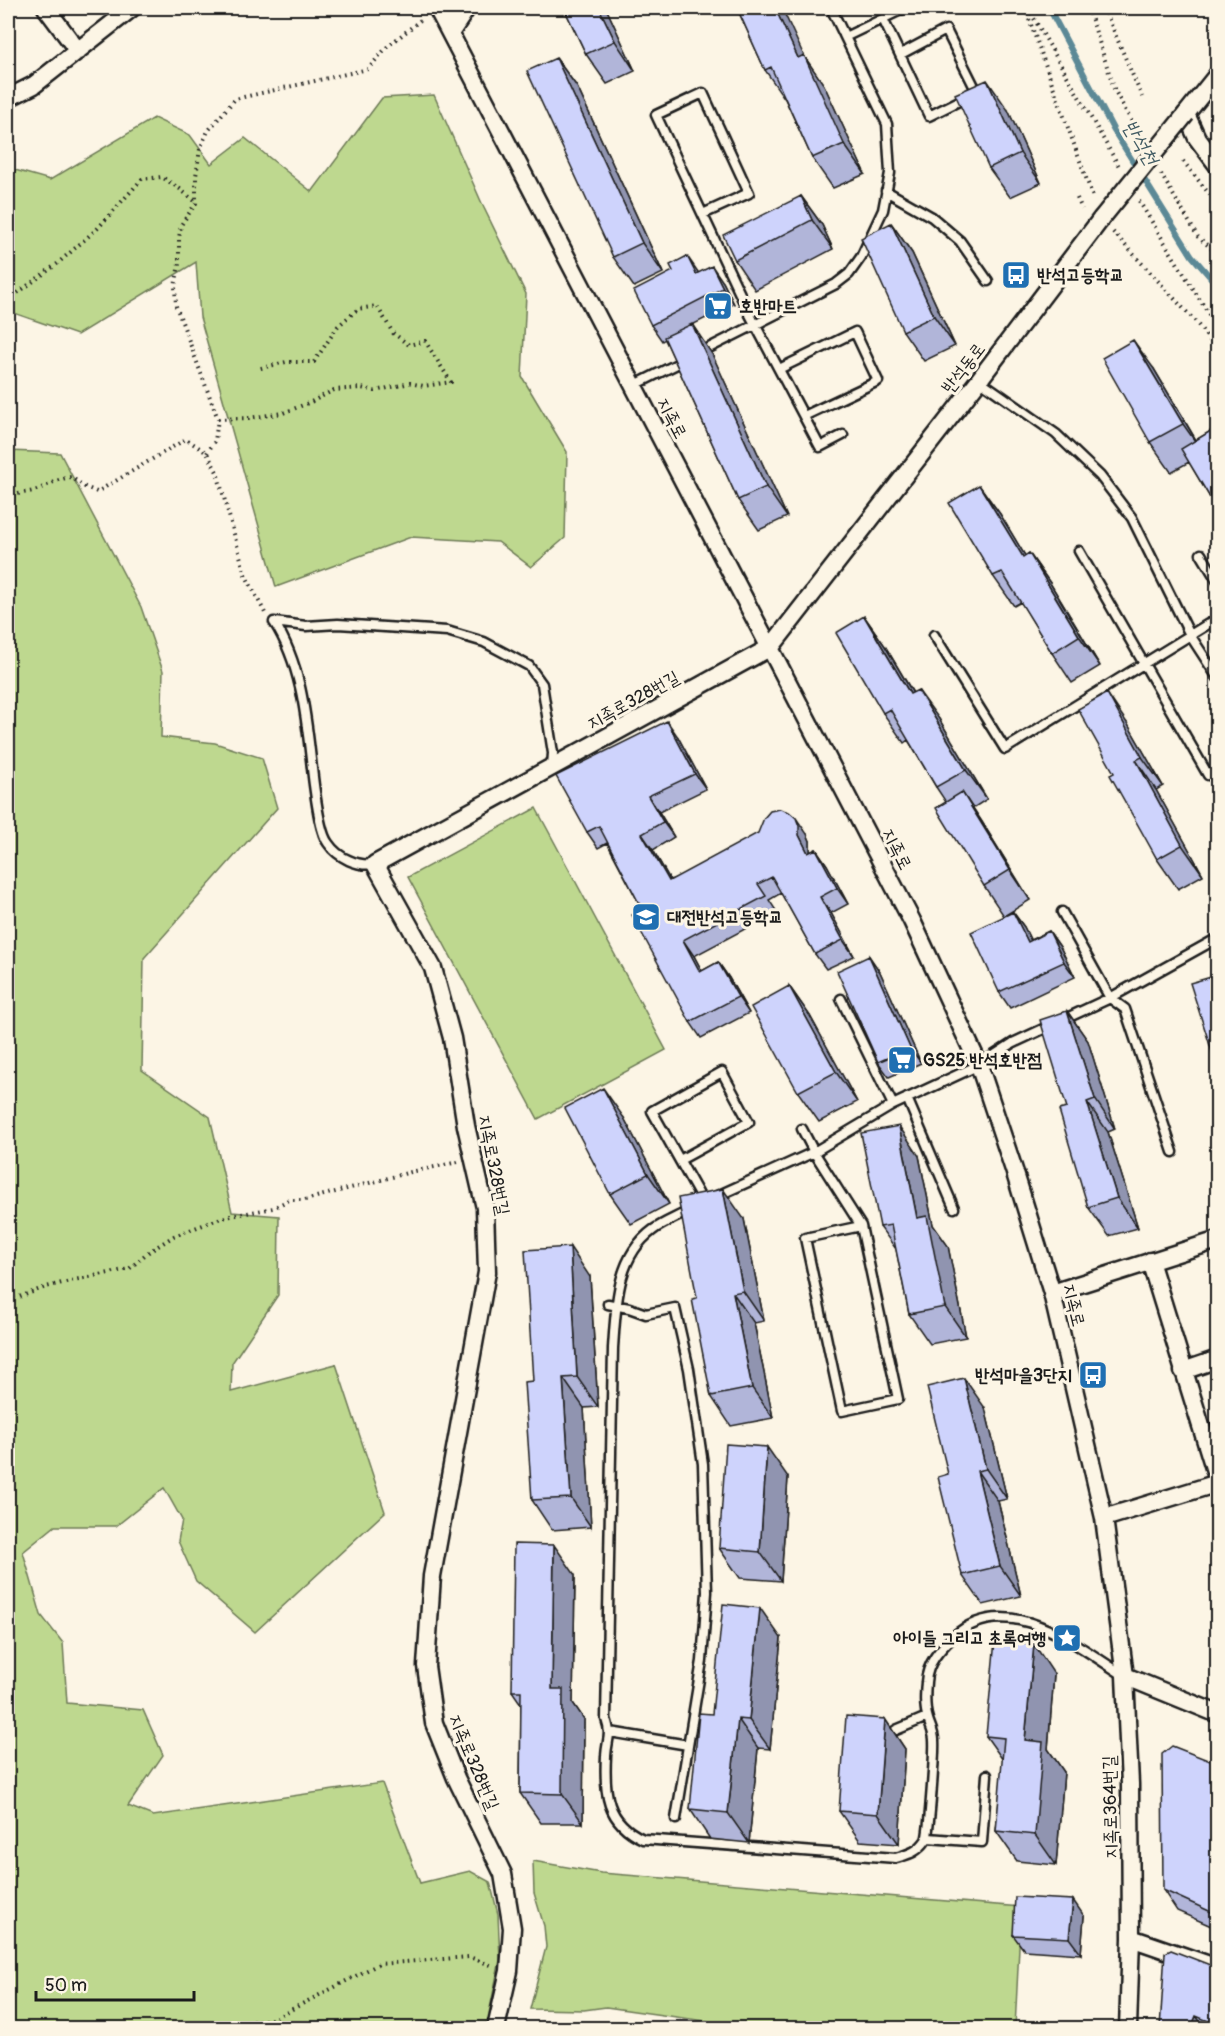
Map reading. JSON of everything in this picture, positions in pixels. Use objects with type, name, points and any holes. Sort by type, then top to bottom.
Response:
[{"type":"street","points":[[46,8],[78,51]]},
{"type":"street","points":[[8,98],[34,85],[132,8]]},
{"type":"street","points":[[451,32],[466,8]]},
{"type":"street","name":"지족로","points":[[433,11],[451,32],[633,386],[771,647],[912,921],[979,1065],[1052,1293],[1104,1518],[1125,1676]]},
{"type":"street","name":"반석동로","points":[[771,647],[1101,219],[1218,74]]},
{"type":"street","points":[[1186,114],[1197,138],[1218,166]]},
{"type":"street","name":"지족로328번길","points":[[496,2028],[509,1971],[512,1928],[504,1874],[456,1778],[434,1723],[426,1666],[432,1576],[487,1272],[485,1208],[466,1126],[452,1038],[433,968],[375,864],[771,647]]},
{"type":"street","points":[[1052,1293],[1218,1240]]},
{"type":"street","points":[[1104,1518],[1218,1482],[1150,1261]]},
{"type":"street","points":[[1183,1371],[1218,1359]]},
{"type":"street","points":[[1125,1676],[1218,1714]]},
{"type":"street","name":"지족로364번길","points":[[1125,1676],[1130,1784],[1131,1938],[1128,2028]]},
{"type":"street","points":[[1131,1938],[1218,1968]]},
{"type":"lane","points":[[633,386],[836,284],[849,274],[861,257],[883,210],[890,173],[887,124],[831,8]]},
{"type":"lane","points":[[845,37],[905,8]]},
{"type":"lane","points":[[883,19],[929,116],[976,92],[946,30],[901,54]]},
{"type":"lane","points":[[703,214],[749,193],[703,93],[656,115],[703,214],[756,325],[820,447],[843,435]]},
{"type":"lane","points":[[886,191],[932,217],[960,241],[988,281]]},
{"type":"lane","points":[[778,369],[855,332],[878,381],[804,416]]},
{"type":"lane","points":[[978,380],[1056,434],[1100,476],[1132,518],[1190,635],[1218,678]]},
{"type":"lane","points":[[1079,551],[1208,775]]},
{"type":"lane","points":[[1202,554],[1218,582]]},
{"type":"lane","points":[[934,634],[1005,749],[1218,618]]},
{"type":"lane","points":[[274,622],[306,626],[338,624],[447,631],[484,642],[529,666],[542,684],[553,753],[552,767]]},
{"type":"lane","points":[[274,622],[280,631],[300,683],[318,809],[327,843],[346,860],[366,866],[375,864]]},
{"type":"lane","points":[[1062,912],[1110,998],[1125,1009],[1173,1152]]},
{"type":"lane","points":[[1125,1676],[1053,1630],[1026,1621],[1000,1618],[979,1621],[960,1631],[943,1646],[930,1664],[926,1680],[925,1705],[935,1738],[928,1838],[915,1852],[896,1858],[643,1839],[628,1832],[616,1819],[608,1803],[606,1754],[610,1732],[606,1719],[612,1305],[631,1253],[653,1231],[703,1202],[814,1152],[893,1105],[979,1065],[1013,1043],[1110,998],[1218,938]]},
{"type":"lane","points":[[841,999],[893,1105]]},
{"type":"lane","points":[[680,1160],[749,1122],[722,1072],[652,1111],[703,1202]]},
{"type":"lane","points":[[907,1098],[954,1208]]},
{"type":"lane","points":[[802,1129],[861,1226],[898,1399],[842,1411],[805,1238],[861,1226]]},
{"type":"lane","points":[[612,1305],[646,1314],[675,1308],[689,1369],[703,1464],[707,1592],[702,1661],[676,1819]]},
{"type":"lane","points":[[897,1730],[927,1717]]},
{"type":"lane","points":[[610,1732],[688,1744]]},
{"type":"lane","points":[[928,1838],[982,1842],[987,1775]]},
{"type":"path","points":[[1025,8],[1101,219],[1195,321],[1218,351]]},
{"type":"path","points":[[1104,8],[1142,97]]},
{"type":"path","points":[[207,453],[215,441],[218,419],[176,306],[175,287],[181,225],[196,203],[196,177],[200,149],[208,131],[235,99],[368,69],[387,47],[433,11]]},
{"type":"path","points":[[1183,161],[1218,206]]},
{"type":"path","points":[[8,300],[57,264],[98,228],[142,179],[162,177],[196,203]]},
{"type":"path","points":[[1077,198],[1082,209]]},
{"type":"path","points":[[218,419],[249,418],[283,413],[334,390],[361,388],[375,391],[410,383],[424,386],[451,382],[425,341],[409,345],[393,333],[377,306],[358,309],[338,326],[314,362],[286,362],[257,369]]},
{"type":"path","points":[[8,492],[13,494],[37,490],[60,478],[71,477],[97,492],[186,439],[207,453],[217,472],[245,574],[266,615],[274,622]]},
{"type":"path","points":[[8,500],[13,494]]},
{"type":"path","points":[[8,1298],[19,1297],[74,1280],[129,1269],[147,1253],[174,1236],[221,1218],[273,1208],[289,1200],[305,1200],[340,1192],[411,1172],[466,1161],[473,1157]]},
{"type":"path","points":[[211,2028],[273,2019],[379,1964],[469,1957],[509,1971]]},
{"type":"green space","points":[[434,95],[484,208],[526,294],[522,377],[567,452],[565,538],[531,567],[498,542],[411,537],[276,587],[200,317],[196,262],[77,335],[14,313],[8,306],[8,168],[50,180],[154,118],[190,135],[211,164],[245,138],[312,192],[382,98]]},
{"type":"green space","points":[[8,451],[60,453],[141,607],[163,671],[161,737],[215,743],[262,758],[277,808],[144,958],[142,1070],[210,1117],[232,1212],[279,1216],[278,1295],[232,1363],[231,1392],[336,1364],[385,1512],[255,1632],[196,1581],[178,1541],[182,1520],[164,1488],[116,1526],[55,1526],[23,1552],[41,1615],[63,1643],[67,1703],[143,1710],[163,1755],[128,1806],[153,1816],[382,1783],[420,1883],[470,1871],[490,1882],[498,1914],[500,1960],[486,2028],[8,2028]]},
{"type":"green space","points":[[536,808],[666,1050],[538,1119],[408,877]]},
{"type":"green space","points":[[533,1861],[601,1873],[1021,1907],[1015,2028],[754,2028],[606,2007],[584,2010],[530,2009],[546,1947],[544,1926],[534,1893]]},
{"type":"building","points":[[564,8],[599,8],[615,41],[586,54]]},
{"type":"building","points":[[737,8],[775,8],[798,58],[804,55],[844,144],[812,158],[771,67],[765,70]]},
{"type":"building","points":[[556,58],[642,243],[613,257],[527,71]]},
{"type":"building","points":[[987,80],[1020,153],[989,168],[955,94]]},
{"type":"building","points":[[801,196],[812,220],[735,260],[723,235]]},
{"type":"building","points":[[891,223],[934,316],[903,331],[861,238]]},
{"type":"building","points":[[687,256],[696,274],[712,266],[723,288],[651,325],[634,291],[673,271],[670,265]]},
{"type":"building","points":[[692,324],[766,487],[738,500],[664,337]]},
{"type":"building","points":[[1133,340],[1183,424],[1150,442],[1102,358]]},
{"type":"building","points":[[1214,429],[1218,436],[1218,511],[1181,449]]},
{"type":"building","points":[[979,485],[1023,557],[1029,553],[1079,636],[1052,653],[1002,572],[993,576],[949,503]]},
{"type":"building","points":[[864,616],[910,694],[918,690],[966,770],[936,787],[890,709],[883,713],[836,633]]},
{"type":"building","points":[[1107,693],[1142,757],[1136,760],[1182,845],[1157,859],[1110,775],[1114,773],[1078,709]]},
{"type":"building","points":[[667,721],[695,774],[648,796],[663,822],[642,834],[669,881],[758,833],[764,818],[770,811],[780,809],[789,812],[796,818],[799,835],[808,853],[816,849],[837,888],[820,897],[843,940],[815,954],[772,877],[758,884],[766,896],[683,940],[700,972],[718,962],[738,997],[690,1022],[632,915],[642,909],[599,826],[587,832],[556,776]]},
{"type":"building","points":[[962,792],[1010,870],[984,886],[936,808]]},
{"type":"building","points":[[1013,912],[1028,942],[1049,931],[1064,962],[999,992],[971,932]]},
{"type":"building","points":[[869,956],[910,1048],[878,1062],[837,971]]},
{"type":"building","points":[[1218,975],[1218,1060],[1215,1061],[1190,983]]},
{"type":"building","points":[[789,986],[836,1072],[798,1092],[751,1007]]},
{"type":"building","points":[[1067,1011],[1095,1099],[1087,1102],[1117,1198],[1088,1207],[1059,1110],[1067,1108],[1040,1020]]},
{"type":"building","points":[[603,1088],[648,1174],[610,1194],[565,1108]]},
{"type":"building","points":[[899,1126],[917,1218],[927,1216],[945,1307],[909,1314],[891,1225],[880,1227],[861,1133]]},
{"type":"building","points":[[723,1189],[743,1291],[733,1293],[752,1388],[711,1396],[692,1299],[697,1298],[678,1198]]},
{"type":"building","points":[[570,1247],[577,1377],[563,1378],[571,1498],[532,1500],[524,1382],[533,1381],[525,1250]]},
{"type":"building","points":[[964,1378],[986,1469],[977,1471],[1000,1566],[962,1575],[938,1477],[948,1474],[927,1387]]},
{"type":"building","points":[[726,1444],[767,1447],[760,1552],[719,1548]]},
{"type":"building","points":[[514,1544],[554,1545],[552,1689],[563,1689],[562,1794],[520,1793],[521,1691],[512,1691]]},
{"type":"building","points":[[723,1604],[760,1608],[749,1720],[738,1719],[728,1813],[690,1809],[699,1713],[712,1714]]},
{"type":"building","points":[[995,1640],[1034,1644],[1025,1740],[1043,1742],[1035,1835],[996,1831],[1004,1738],[986,1736]]},
{"type":"building","points":[[846,1716],[885,1719],[878,1814],[839,1811]]},
{"type":"building","points":[[1172,1746],[1218,1764],[1218,1915],[1163,1890],[1162,1754]]},
{"type":"building","points":[[1015,1897],[1073,1900],[1069,1938],[1013,1935]]},
{"type":"building","points":[[1171,1950],[1218,1968],[1218,2025],[1196,2016],[1191,2028],[1160,2028],[1165,1953]]},
{"type":"waterway","name":"반석천","points":[[1049,8],[1114,131],[1192,256],[1218,286]]},
{"type":"place","name":"반석고등학교","points":[[1016,275]]},
{"type":"place","name":"호반마트","points":[[718,306]]},
{"type":"place","name":"대전반석고등학교","points":[[646,917]]},
{"type":"place","name":"GS25 반석호반점","points":[[902,1060]]},
{"type":"place","name":"반석마을3단지","points":[[1093,1375]]},
{"type":"place","name":"아이들 그리고 초록여행","points":[[1067,1638]]}]
